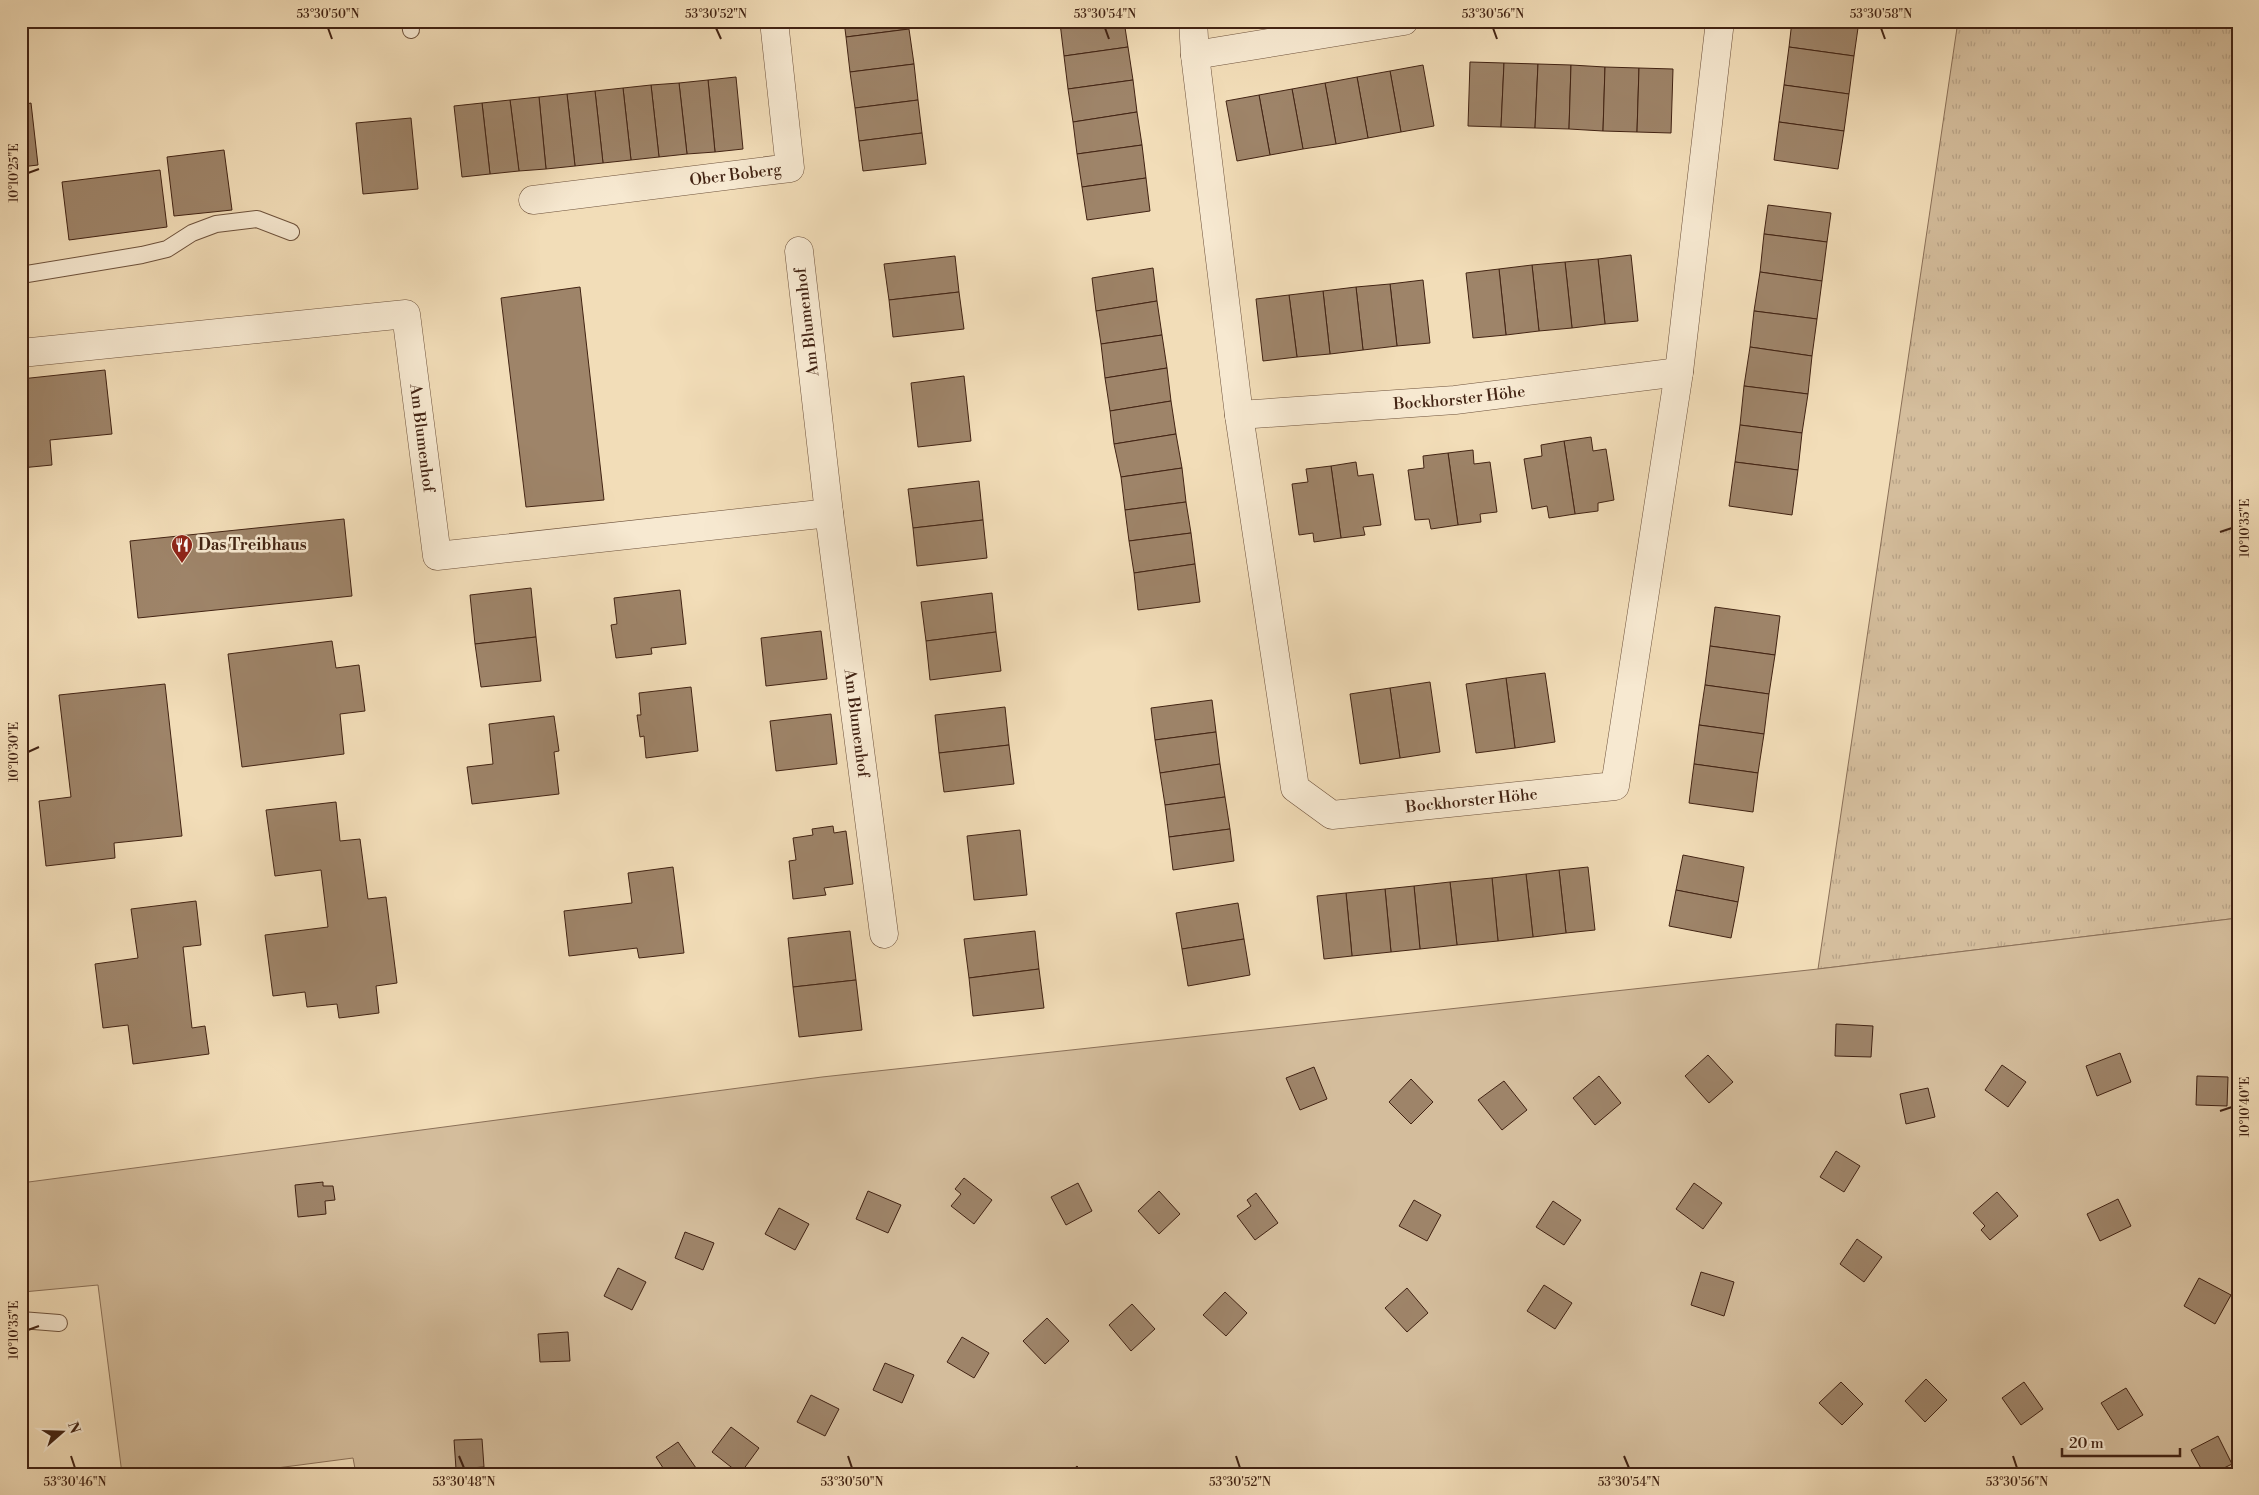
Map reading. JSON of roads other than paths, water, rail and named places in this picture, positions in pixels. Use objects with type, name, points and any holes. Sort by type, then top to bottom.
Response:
[{"type":"street","name":"Ober Boberg","points":[[533,200],[790,168],[774,21]]},
{"type":"street","name":"Bockhorster Höhe","points":[[1193,21],[1195,55],[1239,415],[1295,788],[1332,815],[1615,786],[1679,372],[1720,21]]},
{"type":"street","points":[[1195,55],[1404,21]]},
{"type":"street","name":"Am Blumenhof","points":[[799,251],[829,513],[884,934]]},
{"type":"street","name":"Am Blumenhof","points":[[21,353],[406,314],[437,556],[829,513]]},
{"type":"street","name":"Bockhorster Höhe","points":[[1239,415],[1455,400],[1679,372]]},
{"type":"lane","points":[[21,275],[142,255],[167,249],[192,233],[216,224],[257,219],[291,232]]},
{"type":"lane","points":[[21,1320],[59,1323]]},
{"type":"place","name":"Das Treibhaus","points":[[182,564]]}]
